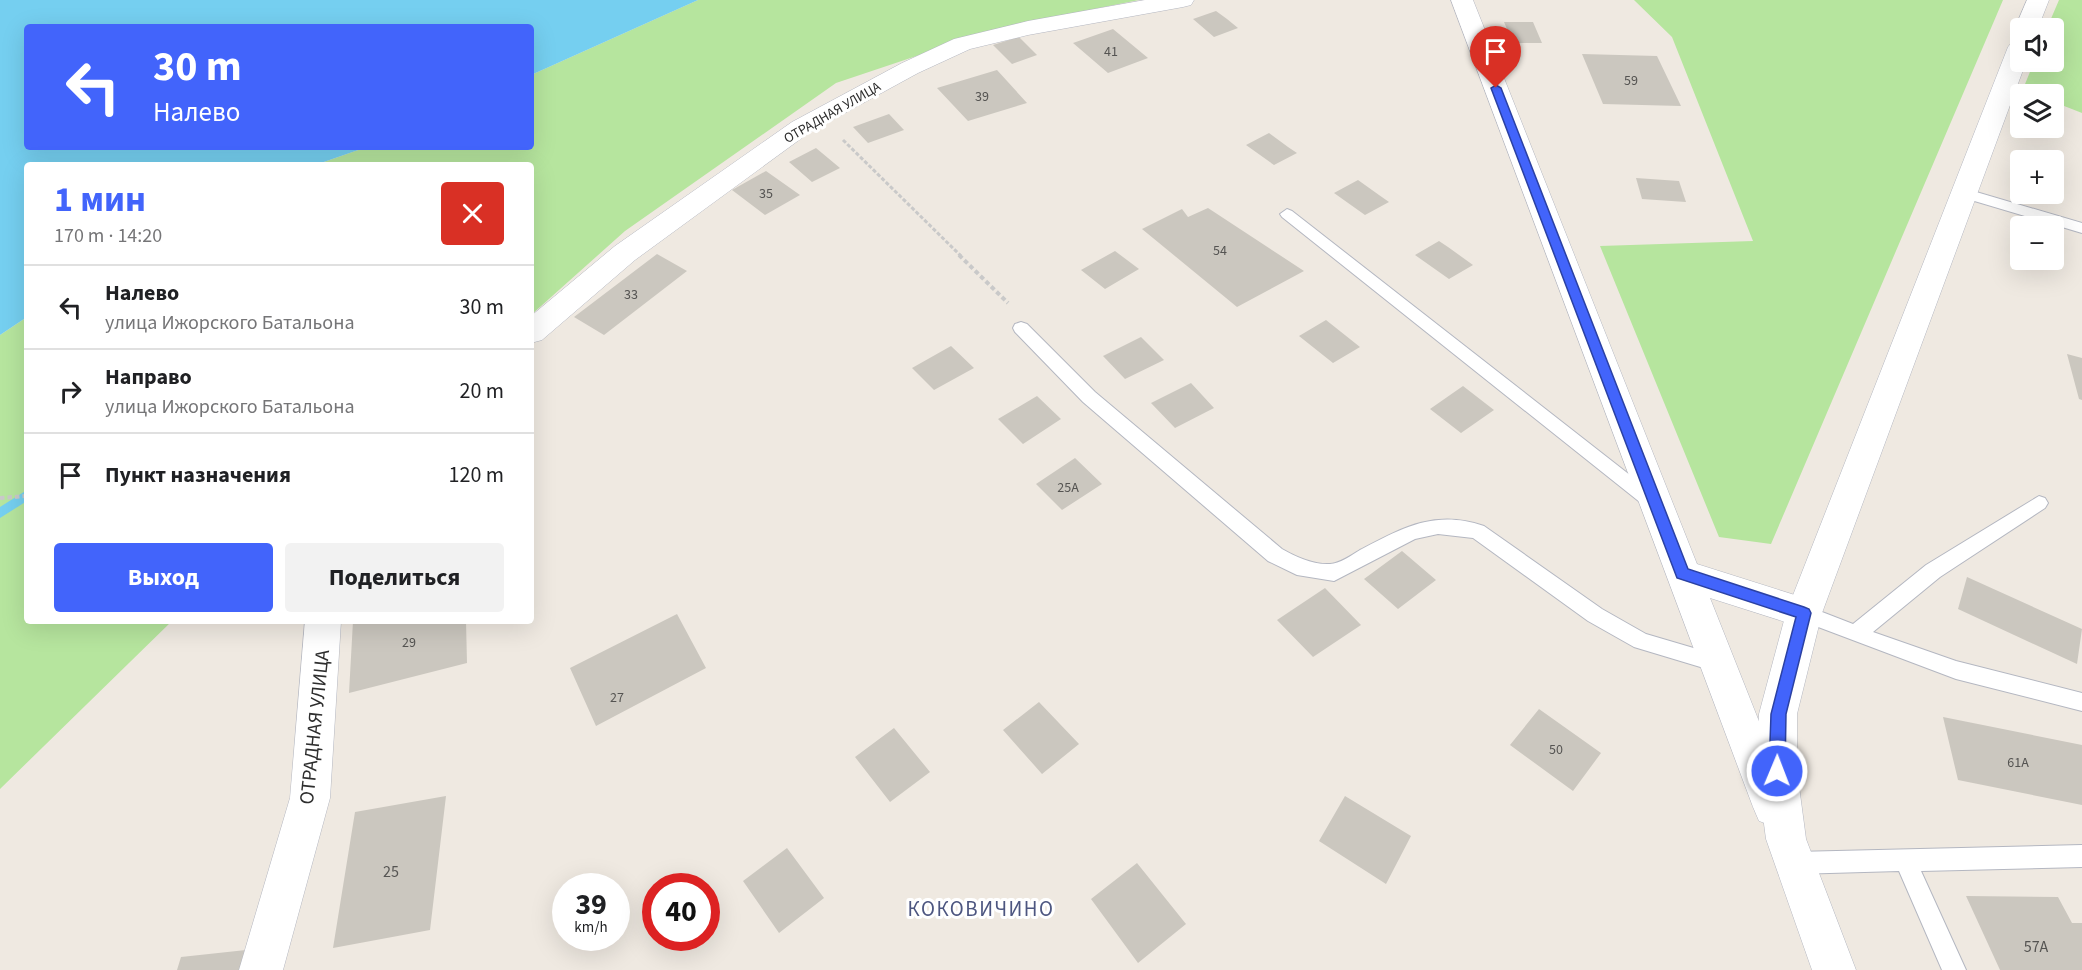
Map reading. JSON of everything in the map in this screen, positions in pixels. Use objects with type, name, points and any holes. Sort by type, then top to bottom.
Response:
[{"type":"street","name":"ОТРАДНАЯ УЛИЦА","points":[[534,329],[625,252],[801,127],[910,68],[962,44],[1028,28],[1183,0]]},
{"type":"street","points":[[1462,0],[1834,970]]},
{"type":"street","points":[[2031,18],[2038,0]]},
{"type":"street","points":[[1790,851],[1777,771],[1779,714],[1804,613],[2011,72]]},
{"type":"street","points":[[1683,574],[1804,613]]},
{"type":"street","name":"ОТРАДНАЯ УЛИЦА","points":[[261,970],[310,798],[323,624]]},
{"type":"lane","points":[[1966,194],[2082,228]]},
{"type":"lane","points":[[1287,214],[1656,505]]},
{"type":"lane","points":[[1021,328],[1089,397],[1275,555],[1297,567],[1334,573],[1411,532],[1438,526],[1477,531],[1595,615],[1641,641],[1717,663]]},
{"type":"lane","points":[[1855,634],[1933,571],[2038,503]]},
{"type":"lane","points":[[1804,613],[1956,670],[2082,702]]},
{"type":"lane","points":[[1790,851],[1905,860],[2082,856]]},
{"type":"lane","points":[[1905,860],[1954,970]]},
{"type":"path","points":[[819,117],[1008,302],[1021,328]]},
{"type":"path","points":[[0,498],[24,496]]},
{"type":"green space","points":[[698,0],[1139,0],[1000,28],[836,83],[625,231],[534,312],[534,162],[324,162],[358,150],[534,150],[534,74]]},
{"type":"green space","points":[[1634,0],[2003,0],[1771,544],[1719,537],[1600,246],[1753,241],[1672,37]]},
{"type":"green space","points":[[2059,0],[2082,0],[2082,113],[2064,106],[2064,84],[2025,84],[2030,72],[2064,72],[2064,18],[2051,18]]},
{"type":"green space","points":[[24,319],[24,624],[169,624],[0,789],[0,335]]},
{"type":"water","points":[[0,0],[698,0],[534,74],[534,24],[24,24],[24,150],[358,150],[324,162],[24,162],[24,319],[0,335]]},
{"type":"building","points":[[1216,11],[1238,28],[1214,37],[1193,19]]},
{"type":"building","points":[[1504,22],[1533,22],[1542,43],[1513,43]]},
{"type":"building","points":[[1113,29],[1148,58],[1108,73],[1073,43]]},
{"type":"building","points":[[1019,37],[1037,55],[1012,64],[993,45]]},
{"type":"building","points":[[1582,54],[1657,56],[1681,106],[1603,104]]},
{"type":"building","points":[[997,70],[1027,103],[968,121],[937,88]]},
{"type":"building","points":[[889,114],[904,130],[868,143],[853,127]]},
{"type":"building","points":[[1269,133],[1297,153],[1274,165],[1246,145]]},
{"type":"building","points":[[816,148],[840,168],[812,182],[789,162]]},
{"type":"building","points":[[766,171],[800,195],[765,215],[732,190]]},
{"type":"building","points":[[1636,178],[1679,181],[1686,202],[1642,199]]},
{"type":"building","points":[[1358,180],[1389,202],[1365,215],[1334,193]]},
{"type":"building","points":[[1208,208],[1304,271],[1237,307],[1142,229],[1182,209],[1188,217]]},
{"type":"building","points":[[1439,241],[1473,265],[1449,279],[1415,255]]},
{"type":"building","points":[[1115,251],[1139,269],[1105,289],[1081,270]]},
{"type":"building","points":[[657,254],[687,271],[604,335],[574,317]]},
{"type":"building","points":[[1326,320],[1360,347],[1333,363],[1299,336]]},
{"type":"building","points":[[1141,337],[1164,360],[1125,379],[1103,356]]},
{"type":"building","points":[[951,346],[974,368],[934,390],[912,368]]},
{"type":"building","points":[[2067,354],[2082,358],[2082,400],[2079,399]]},
{"type":"building","points":[[1191,383],[1214,408],[1175,428],[1151,403]]},
{"type":"building","points":[[1463,386],[1494,410],[1461,433],[1430,409]]},
{"type":"building","points":[[1037,396],[1061,419],[1023,444],[998,419]]},
{"type":"building","points":[[1075,458],[1102,484],[1062,510],[1036,484]]},
{"type":"building","points":[[1402,551],[1436,580],[1398,609],[1364,579]]},
{"type":"building","points":[[1967,577],[2082,629],[2077,664],[1958,609]]},
{"type":"building","points":[[1325,588],[1361,625],[1313,657],[1277,620]]},
{"type":"building","points":[[677,614],[706,668],[596,726],[570,668]]},
{"type":"building","points":[[353,624],[466,624],[467,663],[349,693]]},
{"type":"building","points":[[1039,702],[1079,744],[1042,774],[1003,730]]},
{"type":"building","points":[[1539,709],[1601,753],[1573,791],[1510,745]]},
{"type":"building","points":[[1943,717],[2082,745],[2082,805],[1958,780]]},
{"type":"building","points":[[894,728],[930,772],[890,802],[855,757]]},
{"type":"building","points":[[446,796],[430,930],[333,948],[355,812]]},
{"type":"building","points":[[1345,796],[1411,836],[1386,884],[1319,841]]},
{"type":"building","points":[[787,848],[824,898],[779,933],[743,881]]},
{"type":"building","points":[[1137,863],[1186,924],[1138,963],[1091,899]]},
{"type":"building","points":[[1966,896],[2058,897],[2072,923],[2082,923],[2082,970],[2000,970]]},
{"type":"building","points":[[246,950],[239,970],[177,970],[181,957]]},
{"type":"waterway","points":[[0,513],[24,497]]},
{"type":"district","name":"КОКОВИЧИНО","points":[[981,909]]},
{"type":"route","points":[[1496,88],[1683,574],[1804,613],[1779,714],[1777,771]]}]
